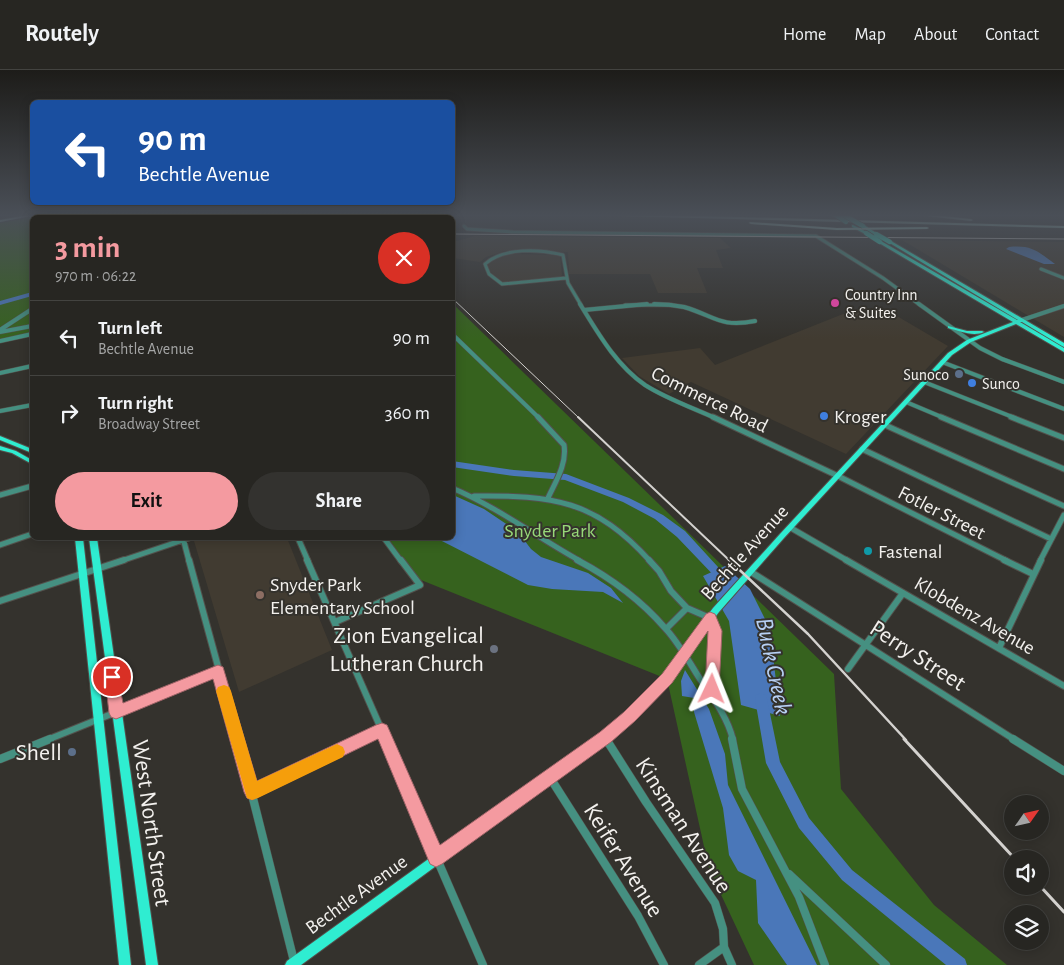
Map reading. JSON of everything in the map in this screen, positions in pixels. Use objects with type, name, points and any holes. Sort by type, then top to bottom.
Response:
[{"type":"main road","points":[[903,256],[1064,350]]},
{"type":"main road","points":[[913,256],[1064,344]]},
{"type":"main road","name":"Bechtle Avenue","points":[[294,964],[630,717],[667,679],[716,610],[942,362],[969,340],[1022,320]]},
{"type":"main road","points":[[950,328],[966,332],[988,332]]},
{"type":"main road","points":[[0,438],[30,450]]},
{"type":"main road","points":[[0,448],[14,452],[30,461]]},
{"type":"main road","name":"West North Street","points":[[79,540],[125,965]]},
{"type":"main road","name":"West North Street","points":[[93,540],[152,965]]},
{"type":"street","name":"Commerce Road","points":[[497,256],[489,259],[484,266],[493,278],[505,284],[566,278]]},
{"type":"street","name":"Commerce Road","points":[[563,256],[566,278],[617,362],[647,386],[838,476]]},
{"type":"street","points":[[848,256],[883,278],[950,328],[996,356],[1064,382]]},
{"type":"street","points":[[1041,269],[1064,278]]},
{"type":"street","points":[[584,310],[642,304],[670,304],[694,310],[719,323],[734,325],[755,321]]},
{"type":"street","name":"Bechtle Avenue","points":[[1022,320],[1064,306]]},
{"type":"street","points":[[0,331],[30,310]]},
{"type":"street","points":[[0,331],[30,326]]},
{"type":"street","points":[[0,341],[30,334]]},
{"type":"street","points":[[455,337],[564,446],[566,451],[548,498]]},
{"type":"street","points":[[942,362],[1064,409]]},
{"type":"street","points":[[0,373],[30,366]]},
{"type":"street","points":[[924,382],[1064,438]]},
{"type":"street","points":[[906,402],[1064,470]]},
{"type":"street","points":[[0,411],[30,406]]},
{"type":"street","points":[[885,425],[1064,506]]},
{"type":"street","points":[[862,450],[1051,539]]},
{"type":"street","name":"Fotler Street","points":[[838,476],[1033,574]]},
{"type":"street","points":[[0,495],[30,487]]},
{"type":"street","points":[[455,489],[473,496],[534,535],[622,586],[641,602],[666,629],[712,696],[732,732],[742,789],[758,823],[799,897],[825,965]]},
{"type":"street","points":[[473,496],[520,495],[548,498],[583,508],[610,522],[644,553],[659,570],[669,588],[687,608],[710,618],[715,631],[712,696]]},
{"type":"street","points":[[999,648],[1033,574],[1064,515]]},
{"type":"street","name":"Klobdenz Avenue","points":[[791,528],[1064,686]]},
{"type":"street","points":[[0,545],[30,535]]},
{"type":"street","points":[[0,601],[179,540]]},
{"type":"street","points":[[185,540],[218,671],[252,792],[294,964]]},
{"type":"street","points":[[299,540],[483,965]]},
{"type":"street","points":[[335,622],[420,585],[386,540]]},
{"type":"street","name":"Perry Street","points":[[751,572],[1064,771]]},
{"type":"street","points":[[848,669],[903,593]]},
{"type":"street","points":[[666,629],[687,608]]},
{"type":"street","points":[[0,759],[218,671]]},
{"type":"street","points":[[252,792],[382,730]]},
{"type":"street","name":"Kinsman Avenue","points":[[605,737],[646,802],[715,903],[723,929],[724,947],[732,965]]},
{"type":"street","name":"Keifer Avenue","points":[[549,776],[638,916],[664,965]]},
{"type":"street","points":[[785,870],[886,965]]},
{"type":"street","points":[[699,965],[724,947]]},
{"type":"shaded area","points":[[455,256],[490,256],[480,262],[455,258]]},
{"type":"shaded area","points":[[503,256],[560,256],[562,275],[560,277],[503,282],[493,275],[487,267],[488,262]]},
{"type":"shaded area","points":[[568,256],[718,256],[723,268],[697,268],[707,293],[658,293],[650,274],[569,274]]},
{"type":"shaded area","points":[[928,256],[1064,256],[1064,337]]},
{"type":"shaded area","points":[[885,309],[948,346],[846,454],[691,382],[669,394],[639,376],[622,358],[700,348],[715,365],[843,314]]},
{"type":"shaded area","name":"Snyder Park Elementary School","points":[[288,540],[332,650],[239,692],[194,541]]},
{"type":"green space","points":[[0,256],[30,256],[30,335],[0,342]]},
{"type":"green space","name":"Snyder Park","points":[[455,306],[834,674],[841,789],[934,905],[1007,965],[754,965],[709,869],[667,679],[416,578],[387,540],[455,540]]},
{"type":"water","points":[[1023,256],[1043,256],[1055,264],[1044,264]]},
{"type":"water","points":[[455,496],[484,509],[518,532],[531,549],[541,557],[588,573],[611,588],[623,603],[603,592],[552,589],[528,585],[440,540],[455,540]]},
{"type":"water","points":[[725,566],[750,589],[770,629],[780,716],[741,705],[729,621],[703,576]]},
{"type":"water","points":[[685,670],[709,709],[725,754],[728,785],[817,965],[787,965],[758,923],[756,880],[738,871],[729,855],[723,808],[694,712],[694,698],[682,696],[681,681]]},
{"type":"waterway","name":"Buck Creek","points":[[0,303],[30,295]]},
{"type":"waterway","name":"Buck Creek","points":[[455,464],[514,473],[566,477],[626,500],[659,517],[681,534],[724,579]]},
{"type":"waterway","name":"Buck Creek","points":[[761,699],[773,763],[804,823],[847,875],[959,965]]},
{"type":"railway","points":[[455,301],[579,418]]},
{"type":"railway","points":[[578,417],[730,561]]},
{"type":"railway","points":[[729,560],[808,634],[906,740]]},
{"type":"railway","points":[[904,739],[1007,850]]},
{"type":"railway","points":[[1048,895],[1064,912]]},
{"type":"slow traffic","points":[[224,691],[252,792],[337,752]]},
{"type":"place","name":"Country Inn & Suites","points":[[835,303]]},
{"type":"place","name":"Sunoco","points":[[959,374]]},
{"type":"place","name":"Sunco","points":[[972,383]]},
{"type":"place","name":"Kroger","points":[[824,416]]},
{"type":"place","name":"Fastenal","points":[[868,551]]},
{"type":"place","name":"Snyder Park Elementary School","points":[[260,595]]},
{"type":"place","name":"Zion Evangelical Lutheran Church","points":[[494,649]]},
{"type":"place","name":"Shell","points":[[72,752]]},
{"type":"route","points":[[112,677],[116,713],[218,671],[252,792],[382,730],[436,858],[630,717],[667,679],[710,618],[715,631],[712,689]]}]
